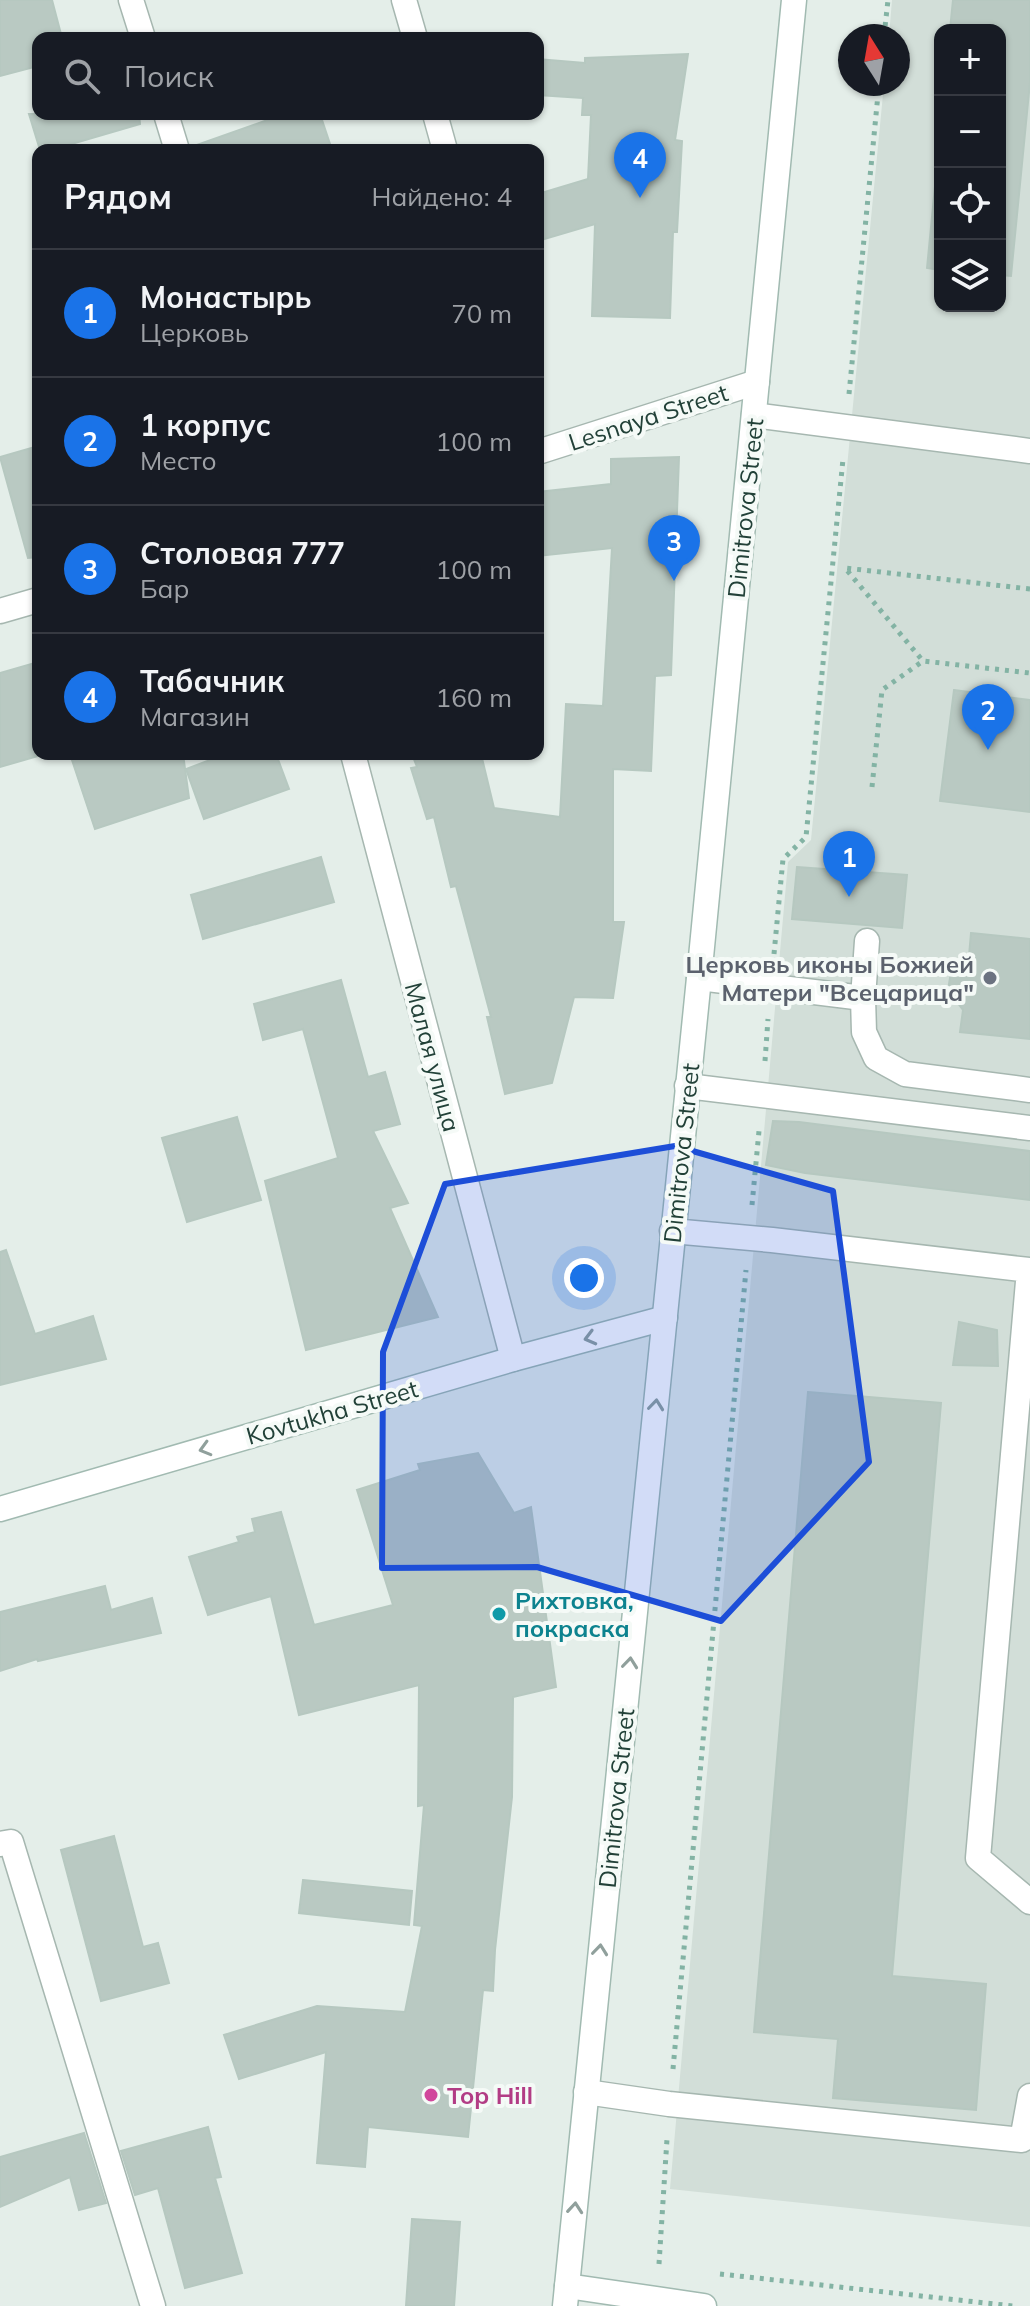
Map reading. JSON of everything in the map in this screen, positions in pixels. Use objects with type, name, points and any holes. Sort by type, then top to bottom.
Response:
[{"type":"street","points":[[131,0],[141,32]]},
{"type":"street","points":[[404,0],[413,32]]},
{"type":"street","name":"Dimitrova Street","points":[[566,2296],[794,0]]},
{"type":"street","points":[[168,120],[175,144]]},
{"type":"street","points":[[437,120],[443,144]]},
{"type":"street","name":"Lesnaya Street","points":[[544,450],[757,382]]},
{"type":"street","points":[[754,415],[1030,451]]},
{"type":"street","points":[[0,611],[32,602]]},
{"type":"street","name":"Малая улица","points":[[355,760],[513,1359]]},
{"type":"street","points":[[867,941],[864,1032],[876,1058],[905,1074],[1030,1090]]},
{"type":"street","points":[[699,978],[863,998]]},
{"type":"street","points":[[687,1086],[1030,1128]]},
{"type":"street","points":[[672,1231],[1029,1270],[978,1858],[1030,1902]]},
{"type":"street","name":"Kovtukha Street","points":[[0,1509],[513,1359],[665,1318]]},
{"type":"street","points":[[0,1844],[11,1842],[153,2306]]},
{"type":"street","points":[[586,2092],[669,2104],[1022,2140],[1030,2096]]},
{"type":"street","points":[[566,2296],[656,2300],[704,2306]]},
{"type":"path","points":[[885,24],[888,0]]},
{"type":"path","points":[[656,2300],[669,2104],[783,859],[806,837],[878,96]]},
{"type":"path","points":[[832,567],[1030,589]]},
{"type":"path","points":[[845,568],[923,661]]},
{"type":"path","points":[[872,787],[882,690],[923,661],[1030,673]]},
{"type":"path","points":[[705,2272],[1013,2306]]},
{"type":"highlighted area","points":[[675,1146],[833,1191],[869,1462],[721,1621],[537,1567],[382,1568],[383,1352],[445,1184]]},
{"type":"shaded area","points":[[892,0],[1030,0],[1030,2227],[670,2189],[788,862],[811,840],[883,96],[910,96],[910,24],[890,24]]},
{"type":"building","points":[[0,0],[52,0],[60,32],[32,32],[32,68],[0,76]]},
{"type":"building","points":[[953,0],[1030,0],[1030,82],[1011,276],[1006,276],[1006,24],[951,24]]},
{"type":"building","points":[[688,54],[675,140],[682,141],[677,232],[673,232],[670,318],[592,316],[595,224],[544,239],[544,192],[588,179],[591,115],[582,115],[583,98],[544,95],[544,60],[585,63],[585,58]]},
{"type":"building","points":[[29,114],[32,114],[32,120],[140,120],[140,124],[72,144],[38,144]]},
{"type":"building","points":[[267,120],[322,120],[330,144],[200,144]]},
{"type":"building","points":[[934,196],[934,269],[927,268]]},
{"type":"building","points":[[32,448],[32,558],[28,558],[0,457]]},
{"type":"building","points":[[679,457],[671,675],[655,676],[651,771],[613,769],[613,922],[624,922],[613,998],[574,997],[552,1083],[505,1094],[487,1017],[491,1017],[456,886],[451,887],[434,817],[427,819],[411,768],[417,767],[414,760],[482,760],[494,808],[560,817],[566,704],[603,706],[612,548],[544,555],[544,491],[611,484],[611,459]]},
{"type":"building","points":[[32,664],[32,758],[0,767],[0,673]]},
{"type":"building","points":[[954,690],[1030,700],[1030,812],[940,801]]},
{"type":"building","points":[[72,760],[184,760],[189,798],[95,829]]},
{"type":"building","points":[[210,760],[278,760],[289,789],[204,819],[186,769]]},
{"type":"building","points":[[321,857],[334,902],[203,939],[191,895]]},
{"type":"building","points":[[797,867],[907,875],[902,928],[792,919]]},
{"type":"building","name":"Церковь иконы Божией Матери \"Всецарица\"","points":[[971,933],[1030,939],[1030,1039],[960,1032],[963,1010],[948,990],[952,966],[969,956]]},
{"type":"building","points":[[341,980],[368,1077],[385,1072],[400,1124],[373,1131],[408,1203],[390,1208],[438,1317],[306,1350],[265,1181],[338,1158],[303,1029],[263,1040],[254,1004]]},
{"type":"building","points":[[237,1117],[261,1200],[187,1222],[162,1138]]},
{"type":"building","points":[[773,1121],[1030,1151],[1030,1200],[805,1173],[766,1165]]},
{"type":"building","points":[[6,1250],[35,1334],[93,1316],[106,1359],[0,1385],[0,1252]]},
{"type":"building","points":[[959,1322],[997,1330],[998,1366],[953,1365]]},
{"type":"building","points":[[808,1392],[941,1403],[892,1976],[986,1984],[976,2110],[833,2098],[838,2039],[754,2032]]},
{"type":"building","points":[[478,1453],[514,1513],[531,1507],[556,1687],[513,1697],[512,1797],[493,1991],[483,1990],[468,2137],[368,2127],[365,2167],[317,2163],[326,2052],[239,2079],[224,2035],[317,2006],[405,2012],[422,1926],[414,1925],[424,1805],[418,1806],[419,1685],[299,1715],[271,1596],[208,1615],[189,1557],[239,1542],[237,1537],[255,1532],[252,1519],[281,1512],[314,1625],[393,1605],[357,1490],[420,1470],[418,1464]]},
{"type":"building","points":[[105,1586],[111,1610],[152,1598],[161,1633],[37,1659],[0,1671],[0,1612]]},
{"type":"building","points":[[114,1836],[143,1947],[158,1943],[169,1983],[101,2001],[61,1850]]},
{"type":"building","points":[[303,1880],[412,1891],[409,1925],[299,1913]]},
{"type":"building","points":[[208,2127],[221,2177],[215,2178],[242,2273],[185,2288],[158,2188],[135,2195],[121,2151]]},
{"type":"building","points":[[84,2133],[106,2203],[79,2210],[70,2177],[0,2207],[0,2157]]},
{"type":"building","points":[[412,2219],[460,2222],[454,2306],[406,2306]]},
{"type":"place","name":"Табачник","points":[[640,198]]},
{"type":"place","name":"Столовая 777","points":[[674,581]]},
{"type":"place","name":"1 корпус","points":[[988,750]]},
{"type":"place","name":"Монастырь","points":[[849,897]]},
{"type":"place","name":"Церковь иконы Божией Матери \"Всецарица\"","points":[[990,978]]},
{"type":"place","name":"Рихтовка, покраска","points":[[499,1614]]},
{"type":"place","name":"Top Hill","points":[[431,2095]]}]
